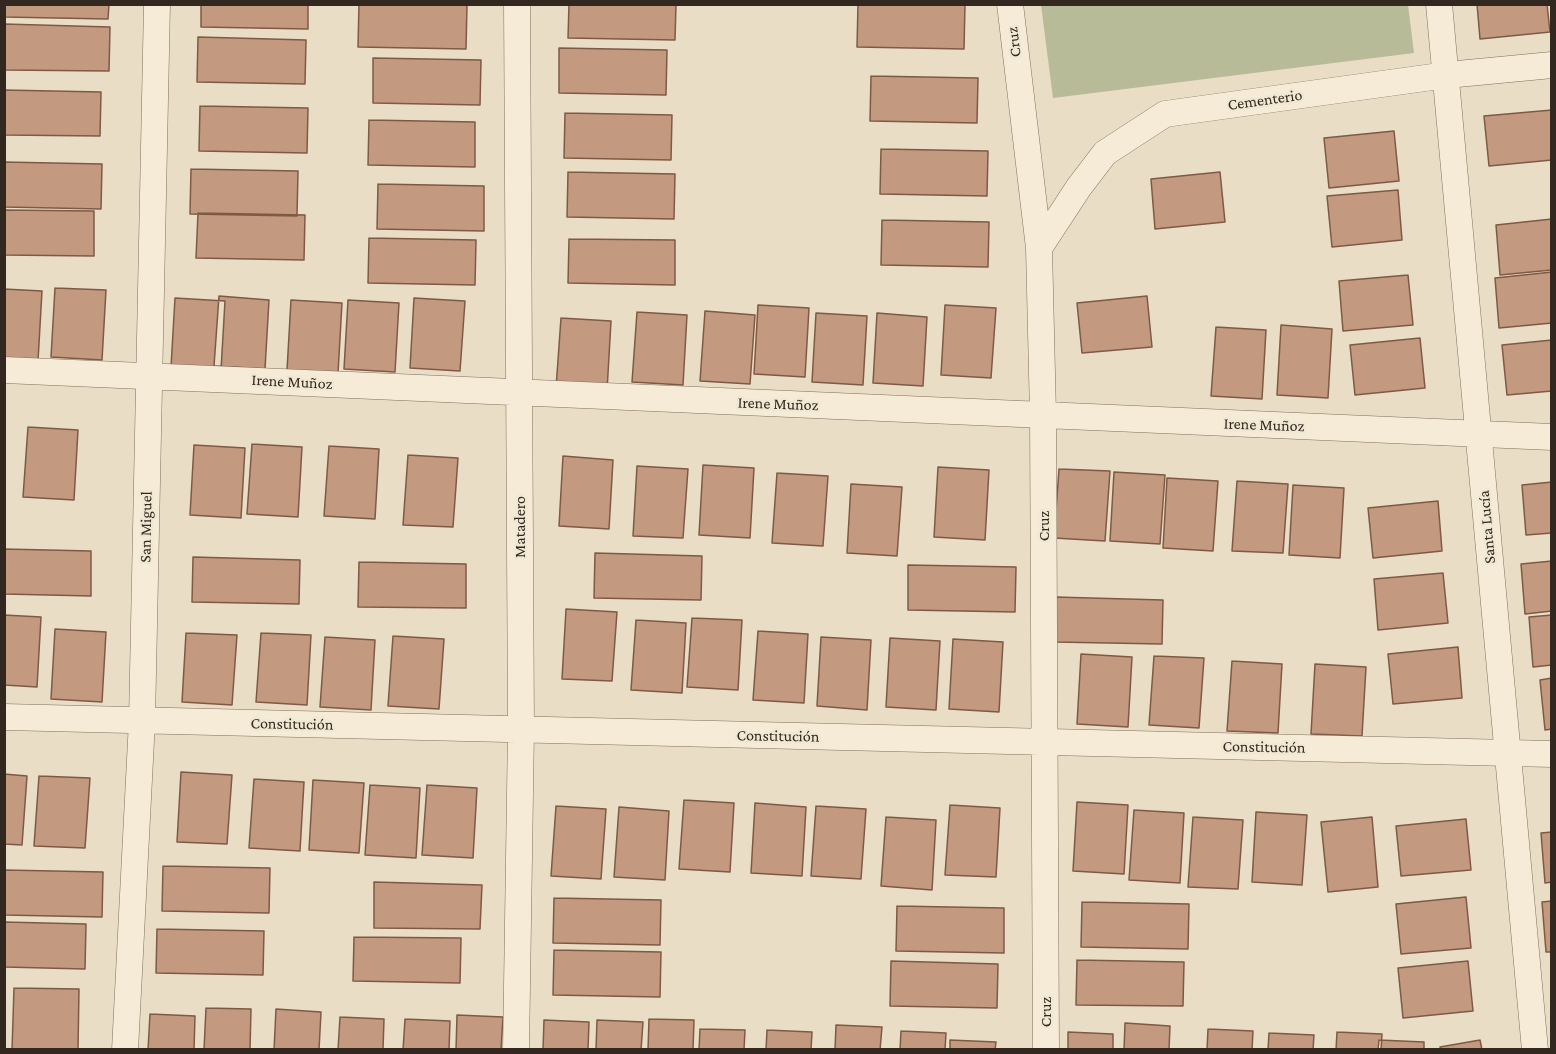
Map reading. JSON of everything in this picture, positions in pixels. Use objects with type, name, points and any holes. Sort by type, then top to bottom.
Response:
[{"type":"street","name":"San Miguel","points":[[126,1050],[142,721],[157,4]]},
{"type":"street","name":"Matadero","points":[[516,1050],[521,729],[517,4]]},
{"type":"street","name":"Cruz","points":[[1010,4],[1039,248],[1043,415],[1046,1050]]},
{"type":"street","name":"Santa Lucía","points":[[1439,4],[1535,1050]]},
{"type":"street","name":"Cementerio","points":[[1039,248],[1079,187],[1105,153],[1165,114],[1447,75],[1551,65]]},
{"type":"street","name":"Irene Muñoz","points":[[4,370],[1551,437]]},
{"type":"street","name":"Constitución","points":[[4,717],[1551,754]]},
{"type":"green space","points":[[1041,5],[1408,5],[1414,53],[1053,98]]},
{"type":"building","points":[[4,4],[109,4],[108,19],[4,17]]},
{"type":"building","points":[[201,4],[308,4],[308,29],[201,27]]},
{"type":"building","points":[[359,4],[467,4],[466,49],[358,47]]},
{"type":"building","points":[[569,4],[676,4],[675,40],[568,38]]},
{"type":"building","points":[[858,4],[965,4],[964,49],[857,47]]},
{"type":"building","points":[[1477,4],[1547,4],[1550,32],[1480,39]]},
{"type":"building","points":[[4,24],[110,27],[109,71],[4,70]]},
{"type":"building","points":[[198,37],[306,40],[305,84],[197,82]]},
{"type":"building","points":[[559,48],[667,50],[666,95],[559,93]]},
{"type":"building","points":[[373,58],[481,60],[480,105],[373,103]]},
{"type":"building","points":[[871,76],[978,78],[977,123],[870,121]]},
{"type":"building","points":[[4,90],[101,92],[100,136],[4,135]]},
{"type":"building","points":[[200,106],[308,108],[307,153],[199,151]]},
{"type":"building","points":[[1552,110],[1552,160],[1489,166],[1484,116]]},
{"type":"building","points":[[565,113],[672,115],[671,160],[564,158]]},
{"type":"building","points":[[369,120],[475,122],[475,167],[368,165]]},
{"type":"building","points":[[1394,131],[1399,181],[1329,188],[1324,138]]},
{"type":"building","points":[[881,149],[988,151],[987,196],[880,194]]},
{"type":"building","points":[[4,162],[102,164],[101,209],[4,207]]},
{"type":"building","points":[[191,169],[298,171],[297,216],[190,214]]},
{"type":"building","points":[[568,172],[675,174],[674,219],[567,217]]},
{"type":"building","points":[[1220,172],[1225,222],[1155,229],[1151,179]]},
{"type":"building","points":[[378,184],[484,186],[484,231],[377,229]]},
{"type":"building","points":[[1398,190],[1402,240],[1332,247],[1327,196]]},
{"type":"building","points":[[4,210],[94,211],[94,256],[4,255]]},
{"type":"building","points":[[198,213],[305,215],[304,260],[196,258]]},
{"type":"building","points":[[1552,219],[1552,270],[1500,275],[1496,225]]},
{"type":"building","points":[[882,220],[989,222],[988,267],[881,265]]},
{"type":"building","points":[[369,238],[476,240],[475,285],[368,283]]},
{"type":"building","points":[[569,239],[675,240],[675,285],[568,283]]},
{"type":"building","points":[[1552,272],[1552,323],[1499,328],[1495,278]]},
{"type":"building","points":[[1408,275],[1413,325],[1343,331],[1339,281]]},
{"type":"building","points":[[55,288],[106,290],[102,360],[51,357]]},
{"type":"building","points":[[4,289],[42,291],[38,361],[4,359]]},
{"type":"building","points":[[219,296],[269,300],[265,369],[214,366]]},
{"type":"building","points":[[1147,296],[1152,347],[1082,353],[1077,303]]},
{"type":"building","points":[[175,298],[225,301],[221,370],[171,367]]},
{"type":"building","points":[[414,298],[465,301],[460,371],[410,368]]},
{"type":"building","points":[[291,300],[342,303],[338,373],[287,370]]},
{"type":"building","points":[[348,300],[399,303],[395,372],[344,369]]},
{"type":"building","points":[[758,305],[809,308],[805,377],[754,374]]},
{"type":"building","points":[[945,305],[996,308],[991,378],[941,375]]},
{"type":"building","points":[[705,311],[755,315],[750,384],[700,381]]},
{"type":"building","points":[[637,312],[687,315],[683,385],[632,382]]},
{"type":"building","points":[[816,313],[867,316],[863,385],[812,382]]},
{"type":"building","points":[[877,313],[927,317],[923,386],[873,383]]},
{"type":"building","points":[[561,318],[611,321],[607,391],[556,388]]},
{"type":"building","points":[[1281,325],[1332,329],[1328,398],[1277,395]]},
{"type":"building","points":[[1216,327],[1266,330],[1262,399],[1211,396]]},
{"type":"building","points":[[1420,338],[1425,388],[1355,395],[1350,345]]},
{"type":"building","points":[[1552,340],[1552,391],[1507,395],[1502,345]]},
{"type":"building","points":[[28,427],[78,430],[74,500],[23,497]]},
{"type":"building","points":[[252,444],[302,447],[298,517],[247,514]]},
{"type":"building","points":[[194,445],[245,448],[241,518],[190,515]]},
{"type":"building","points":[[329,446],[379,449],[375,519],[324,516]]},
{"type":"building","points":[[408,455],[458,458],[453,527],[403,525]]},
{"type":"building","points":[[563,456],[613,460],[609,529],[559,526]]},
{"type":"building","points":[[703,465],[754,468],[750,538],[699,535]]},
{"type":"building","points":[[637,466],[688,469],[683,538],[633,536]]},
{"type":"building","points":[[938,467],[989,470],[985,540],[934,537]]},
{"type":"building","points":[[1059,469],[1110,471],[1105,541],[1054,538]]},
{"type":"building","points":[[1114,472],[1165,475],[1160,544],[1110,541]]},
{"type":"building","points":[[777,473],[828,476],[823,546],[772,543]]},
{"type":"building","points":[[1167,478],[1218,481],[1213,551],[1163,548]]},
{"type":"building","points":[[1237,481],[1288,484],[1283,553],[1232,551]]},
{"type":"building","points":[[1552,482],[1552,533],[1526,535],[1522,485]]},
{"type":"building","points":[[851,484],[902,487],[897,556],[847,553]]},
{"type":"building","points":[[1293,485],[1344,488],[1340,558],[1289,555]]},
{"type":"building","points":[[1438,501],[1442,551],[1373,558],[1368,508]]},
{"type":"building","points":[[4,549],[91,551],[91,596],[4,594]]},
{"type":"building","points":[[595,553],[702,556],[701,600],[594,598]]},
{"type":"building","points":[[193,557],[300,560],[299,604],[192,602]]},
{"type":"building","points":[[1552,561],[1552,611],[1525,614],[1521,564]]},
{"type":"building","points":[[359,562],[466,564],[466,608],[358,607]]},
{"type":"building","points":[[908,565],[1016,567],[1015,612],[908,610]]},
{"type":"building","points":[[1443,573],[1448,623],[1378,630],[1374,579]]},
{"type":"building","points":[[1055,597],[1163,600],[1162,644],[1054,642]]},
{"type":"building","points":[[566,609],[617,612],[612,681],[562,679]]},
{"type":"building","points":[[4,615],[41,617],[37,687],[4,685]]},
{"type":"building","points":[[1552,615],[1552,665],[1533,667],[1529,617]]},
{"type":"building","points":[[692,618],[742,620],[738,690],[687,687]]},
{"type":"building","points":[[636,620],[686,623],[682,693],[631,690]]},
{"type":"building","points":[[55,629],[106,632],[102,702],[51,699]]},
{"type":"building","points":[[758,631],[808,634],[804,703],[753,700]]},
{"type":"building","points":[[186,633],[237,635],[232,705],[182,702]]},
{"type":"building","points":[[261,633],[311,635],[307,705],[256,702]]},
{"type":"building","points":[[393,636],[444,639],[439,709],[388,706]]},
{"type":"building","points":[[325,637],[375,640],[371,710],[320,707]]},
{"type":"building","points":[[821,637],[871,640],[867,710],[817,706]]},
{"type":"building","points":[[890,638],[940,641],[936,710],[886,707]]},
{"type":"building","points":[[953,639],[1003,642],[999,712],[949,709]]},
{"type":"building","points":[[1458,647],[1462,698],[1393,704],[1388,654]]},
{"type":"building","points":[[1081,654],[1132,657],[1128,727],[1077,724]]},
{"type":"building","points":[[1154,656],[1204,658],[1199,728],[1149,725]]},
{"type":"building","points":[[1232,661],[1282,664],[1278,733],[1227,731]]},
{"type":"building","points":[[1315,664],[1366,667],[1362,736],[1311,734]]},
{"type":"building","points":[[1552,678],[1552,729],[1545,730],[1540,680]]},
{"type":"building","points":[[181,772],[232,775],[227,844],[177,842]]},
{"type":"building","points":[[4,774],[27,776],[22,845],[4,844]]},
{"type":"building","points":[[39,776],[90,778],[85,848],[34,846]]},
{"type":"building","points":[[254,779],[304,782],[300,851],[249,848]]},
{"type":"building","points":[[313,780],[364,783],[359,853],[309,850]]},
{"type":"building","points":[[370,785],[420,788],[416,858],[365,855]]},
{"type":"building","points":[[427,785],[477,788],[473,858],[422,855]]},
{"type":"building","points":[[684,800],[734,803],[730,872],[679,869]]},
{"type":"building","points":[[1077,802],[1128,805],[1124,874],[1073,871]]},
{"type":"building","points":[[755,803],[806,807],[802,876],[751,873]]},
{"type":"building","points":[[950,805],[1000,808],[996,877],[945,875]]},
{"type":"building","points":[[556,806],[606,809],[601,879],[551,876]]},
{"type":"building","points":[[816,806],[866,809],[861,879],[811,876]]},
{"type":"building","points":[[619,807],[669,811],[665,880],[614,877]]},
{"type":"building","points":[[1134,810],[1184,813],[1180,883],[1129,880]]},
{"type":"building","points":[[1256,812],[1307,815],[1302,885],[1252,882]]},
{"type":"building","points":[[886,817],[936,820],[932,890],[881,886]]},
{"type":"building","points":[[1193,817],[1243,820],[1238,889],[1188,887]]},
{"type":"building","points":[[1372,817],[1378,887],[1328,892],[1321,822]]},
{"type":"building","points":[[1466,819],[1471,870],[1401,876],[1396,826]]},
{"type":"building","points":[[1552,832],[1552,882],[1545,883],[1541,833]]},
{"type":"building","points":[[163,866],[270,868],[269,913],[162,911]]},
{"type":"building","points":[[4,870],[103,872],[102,917],[4,915]]},
{"type":"building","points":[[374,882],[482,885],[480,929],[374,928]]},
{"type":"building","points":[[1466,897],[1471,948],[1401,954],[1396,904]]},
{"type":"building","points":[[554,898],[661,900],[660,945],[553,943]]},
{"type":"building","points":[[1552,901],[1552,952],[1546,952],[1542,902]]},
{"type":"building","points":[[1082,902],[1189,904],[1188,949],[1081,947]]},
{"type":"building","points":[[897,906],[1004,908],[1004,953],[896,951]]},
{"type":"building","points":[[4,922],[86,924],[85,969],[4,967]]},
{"type":"building","points":[[157,929],[264,931],[263,975],[156,973]]},
{"type":"building","points":[[354,937],[461,938],[460,983],[353,981]]},
{"type":"building","points":[[554,950],[661,952],[660,997],[553,995]]},
{"type":"building","points":[[1077,960],[1184,962],[1183,1006],[1076,1005]]},
{"type":"building","points":[[891,961],[998,964],[997,1008],[890,1006]]},
{"type":"building","points":[[1468,961],[1473,1011],[1403,1018],[1398,968]]},
{"type":"building","points":[[14,988],[79,989],[78,1050],[12,1050]]},
{"type":"building","points":[[206,1008],[251,1009],[250,1050],[204,1050]]},
{"type":"building","points":[[276,1009],[321,1012],[319,1050],[274,1050]]},
{"type":"building","points":[[150,1014],[195,1016],[194,1050],[148,1050]]},
{"type":"building","points":[[457,1015],[503,1017],[501,1050],[456,1050]]},
{"type":"building","points":[[340,1017],[384,1019],[383,1050],[338,1050]]},
{"type":"building","points":[[405,1019],[450,1021],[449,1050],[403,1050]]},
{"type":"building","points":[[649,1019],[694,1020],[693,1050],[648,1050]]},
{"type":"building","points":[[544,1020],[589,1022],[588,1050],[543,1050]]},
{"type":"building","points":[[597,1020],[643,1022],[641,1050],[596,1050]]},
{"type":"building","points":[[1125,1023],[1170,1026],[1169,1050],[1124,1050]]},
{"type":"building","points":[[836,1025],[882,1027],[880,1050],[835,1050]]},
{"type":"building","points":[[700,1029],[745,1030],[744,1050],[699,1050]]},
{"type":"building","points":[[1208,1029],[1253,1031],[1252,1050],[1207,1050]]},
{"type":"building","points":[[767,1030],[812,1032],[811,1050],[766,1050]]},
{"type":"building","points":[[901,1031],[946,1033],[945,1050],[900,1050]]},
{"type":"building","points":[[1068,1032],[1113,1034],[1113,1050],[1068,1050]]},
{"type":"building","points":[[1337,1032],[1382,1034],[1381,1050],[1336,1050]]},
{"type":"building","points":[[1269,1033],[1314,1035],[1313,1050],[1268,1050]]},
{"type":"building","points":[[950,1040],[996,1042],[995,1050],[950,1050]]},
{"type":"building","points":[[1379,1040],[1424,1042],[1424,1050],[1378,1050]]},
{"type":"building","points":[[1480,1040],[1482,1050],[1441,1050],[1440,1047]]}]
